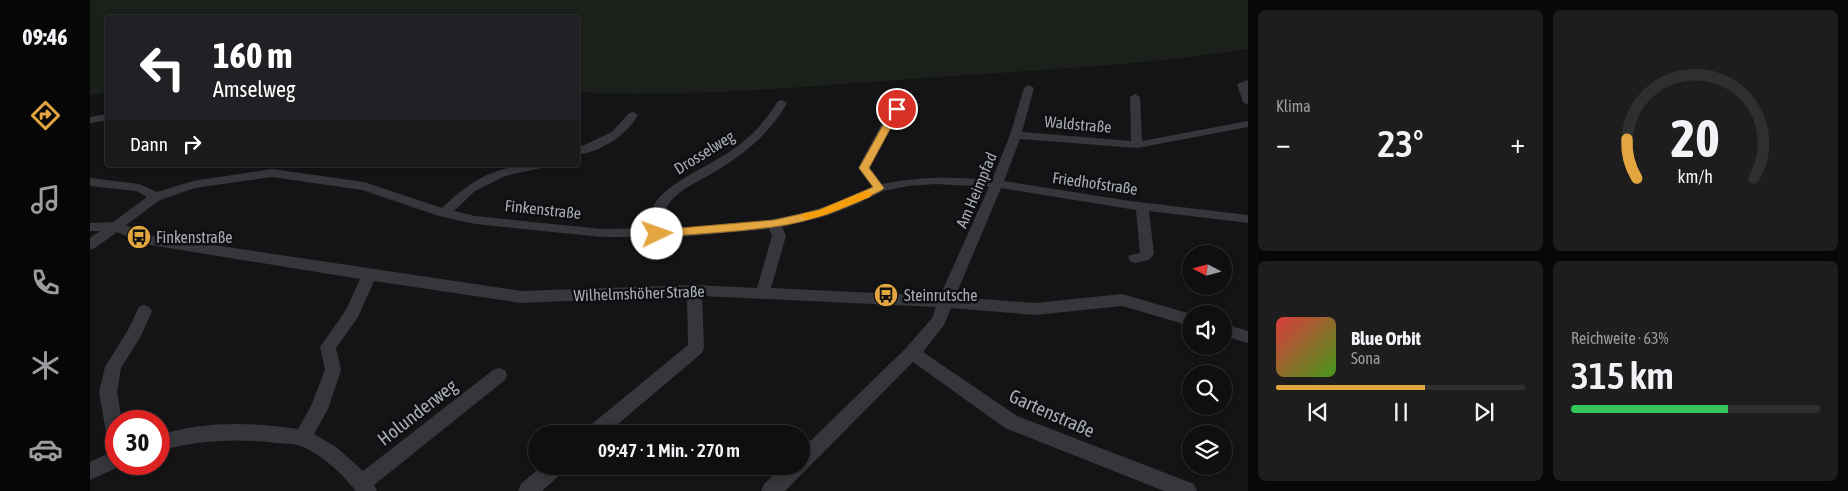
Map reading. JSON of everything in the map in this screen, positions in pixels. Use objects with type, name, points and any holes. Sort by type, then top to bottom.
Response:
[{"type":"street","points":[[1248,82],[1242,84],[1248,102]]},
{"type":"street","name":"Am Heimpfad","points":[[945,302],[997,184],[1016,135],[1029,88]]},
{"type":"street","points":[[879,188],[864,168],[901,97]]},
{"type":"street","name":"Waldstraße","points":[[1135,97],[1137,145]]},
{"type":"street","name":"Drosselweg","points":[[657,234],[660,205],[672,192],[739,152],[770,122],[782,103]]},
{"type":"street","points":[[580,151],[610,138],[627,127],[633,115]]},
{"type":"street","points":[[90,120],[105,118]]},
{"type":"street","name":"Waldstraße","points":[[1016,135],[1137,145],[1248,124]]},
{"type":"street","points":[[444,213],[470,188],[501,174],[529,167]]},
{"type":"street","name":"Finkenstraße","points":[[90,245],[156,197],[193,185],[273,169],[364,186],[444,213],[475,220],[602,233],[657,234],[774,224],[822,213],[856,200],[879,188],[908,182],[936,180]]},
{"type":"street","name":"Friedhofstraße","points":[[936,180],[997,184],[1142,206],[1248,219]]},
{"type":"street","points":[[90,182],[138,188],[156,197]]},
{"type":"street","points":[[1135,258],[1144,257],[1147,254],[1142,206]]},
{"type":"street","points":[[763,292],[779,236],[774,224]]},
{"type":"street","name":"Wilhelmshöher Straße","points":[[90,227],[116,226],[144,239],[521,297],[694,290],[945,302],[1036,309],[1122,300],[1182,317]]},
{"type":"street","points":[[302,438],[319,408],[333,370],[328,347],[352,313],[369,275]]},
{"type":"street","points":[[604,425],[696,348],[694,290]]},
{"type":"street","points":[[810,453],[912,352],[939,322],[945,302]]},
{"type":"street","points":[[111,410],[108,392],[113,367],[135,332],[144,311]]},
{"type":"street","points":[[1232,332],[1248,337]]},
{"type":"street","name":"Gartenstraße","points":[[912,352],[1011,422],[1187,491]]},
{"type":"street","name":"Holunderweg","points":[[365,487],[499,375]]},
{"type":"street","points":[[170,440],[182,436],[246,431],[302,438],[332,455],[365,487]]},
{"type":"street","points":[[90,471],[105,464]]},
{"type":"street","points":[[528,491],[546,475]]},
{"type":"street","points":[[770,491],[787,475]]},
{"type":"shaded area","points":[[90,0],[1248,0],[1248,49],[1127,64],[751,90],[664,93],[580,92],[580,15],[105,15],[105,92],[90,95]]},
{"type":"slow traffic","points":[[806,216],[822,213],[856,200],[866,194]]},
{"type":"place","name":"Finkenstraße","points":[[139,237]]},
{"type":"place","name":"Steinrutsche","points":[[886,295]]},
{"type":"route","points":[[657,234],[774,224],[822,213],[856,200],[879,188],[864,168],[897,109]]}]
